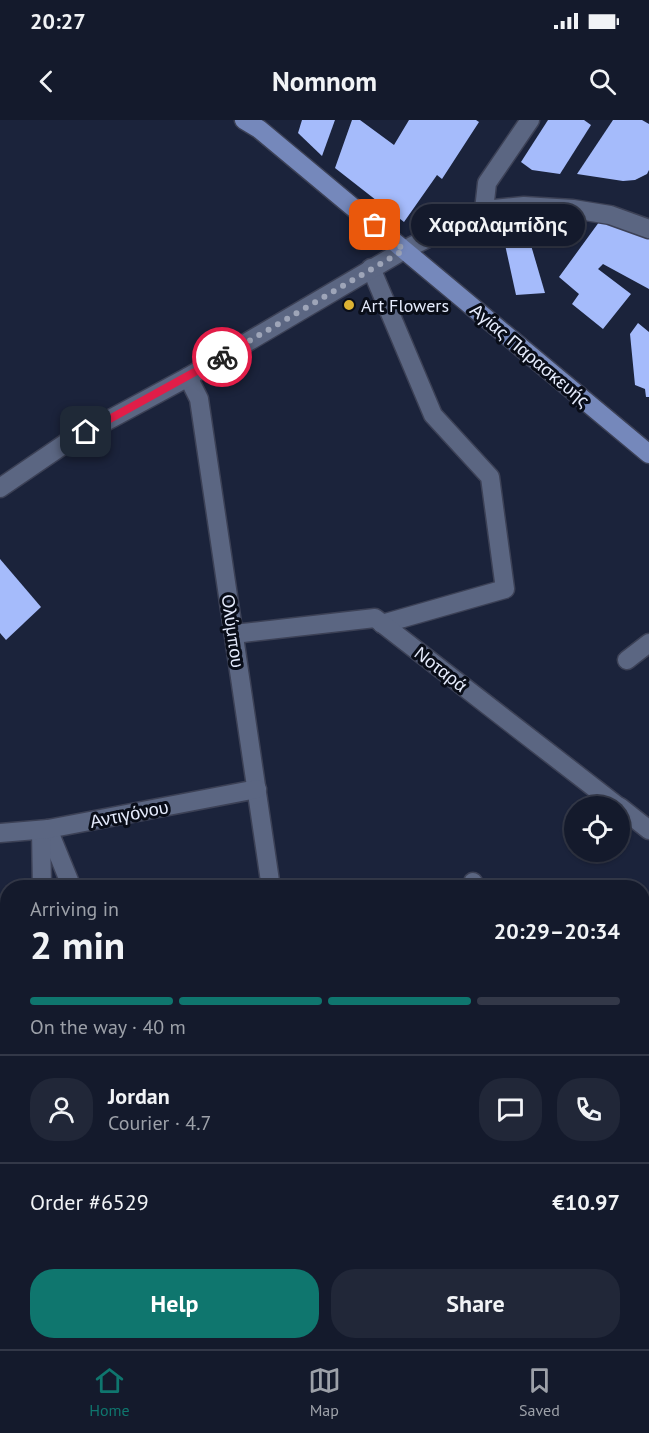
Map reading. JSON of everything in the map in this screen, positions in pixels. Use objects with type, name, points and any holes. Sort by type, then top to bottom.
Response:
[{"type":"main road","name":"Αγίας Παρασκευής","points":[[244,120],[259,129],[649,454]]},
{"type":"street","points":[[484,210],[487,183],[530,120]]},
{"type":"street","points":[[0,488],[66,442],[188,377],[371,268],[484,210],[524,206],[573,209],[610,215],[649,229]]},
{"type":"street","points":[[234,634],[375,618],[382,624],[505,589],[490,477],[433,415],[371,268]]},
{"type":"street","name":"Ολύμπου","points":[[188,377],[199,399],[270,880]]},
{"type":"street","name":"Νοταρά","points":[[382,624],[605,796]]},
{"type":"street","points":[[627,660],[649,643]]},
{"type":"street","name":"Αντιγόνου","points":[[0,833],[45,830],[257,789]]},
{"type":"street","name":"Νοταρά","points":[[630,815],[649,830]]},
{"type":"street","points":[[42,880],[45,830]]},
{"type":"street","points":[[45,830],[68,880]]},
{"type":"building","points":[[302,120],[335,120],[322,156],[298,133]]},
{"type":"building","points":[[352,120],[360,120],[394,145],[409,120],[476,120],[479,122],[442,179],[437,175],[404,222],[335,168]]},
{"type":"building","points":[[548,120],[584,120],[591,125],[560,174],[532,170],[521,162]]},
{"type":"building","points":[[613,120],[642,120],[649,124],[649,170],[647,174],[635,180],[623,181],[577,174]]},
{"type":"building","points":[[602,218],[649,234],[649,289],[603,264],[598,269],[631,294],[603,329],[572,304],[579,294],[559,277]]},
{"type":"building","points":[[528,235],[545,293],[516,295],[504,240]]},
{"type":"building","points":[[638,323],[649,332],[649,397],[646,397],[645,389],[635,385],[630,334]]},
{"type":"building","points":[[0,559],[41,607],[6,640],[0,633]]},
{"type":"way so far","points":[[222,357],[404,250],[375,225]]},
{"type":"place","name":"Χαραλαμπίδης","points":[[375,225]]},
{"type":"place","name":"Art Flowers","points":[[349,305]]},
{"type":"route","points":[[86,432],[222,357]]}]
